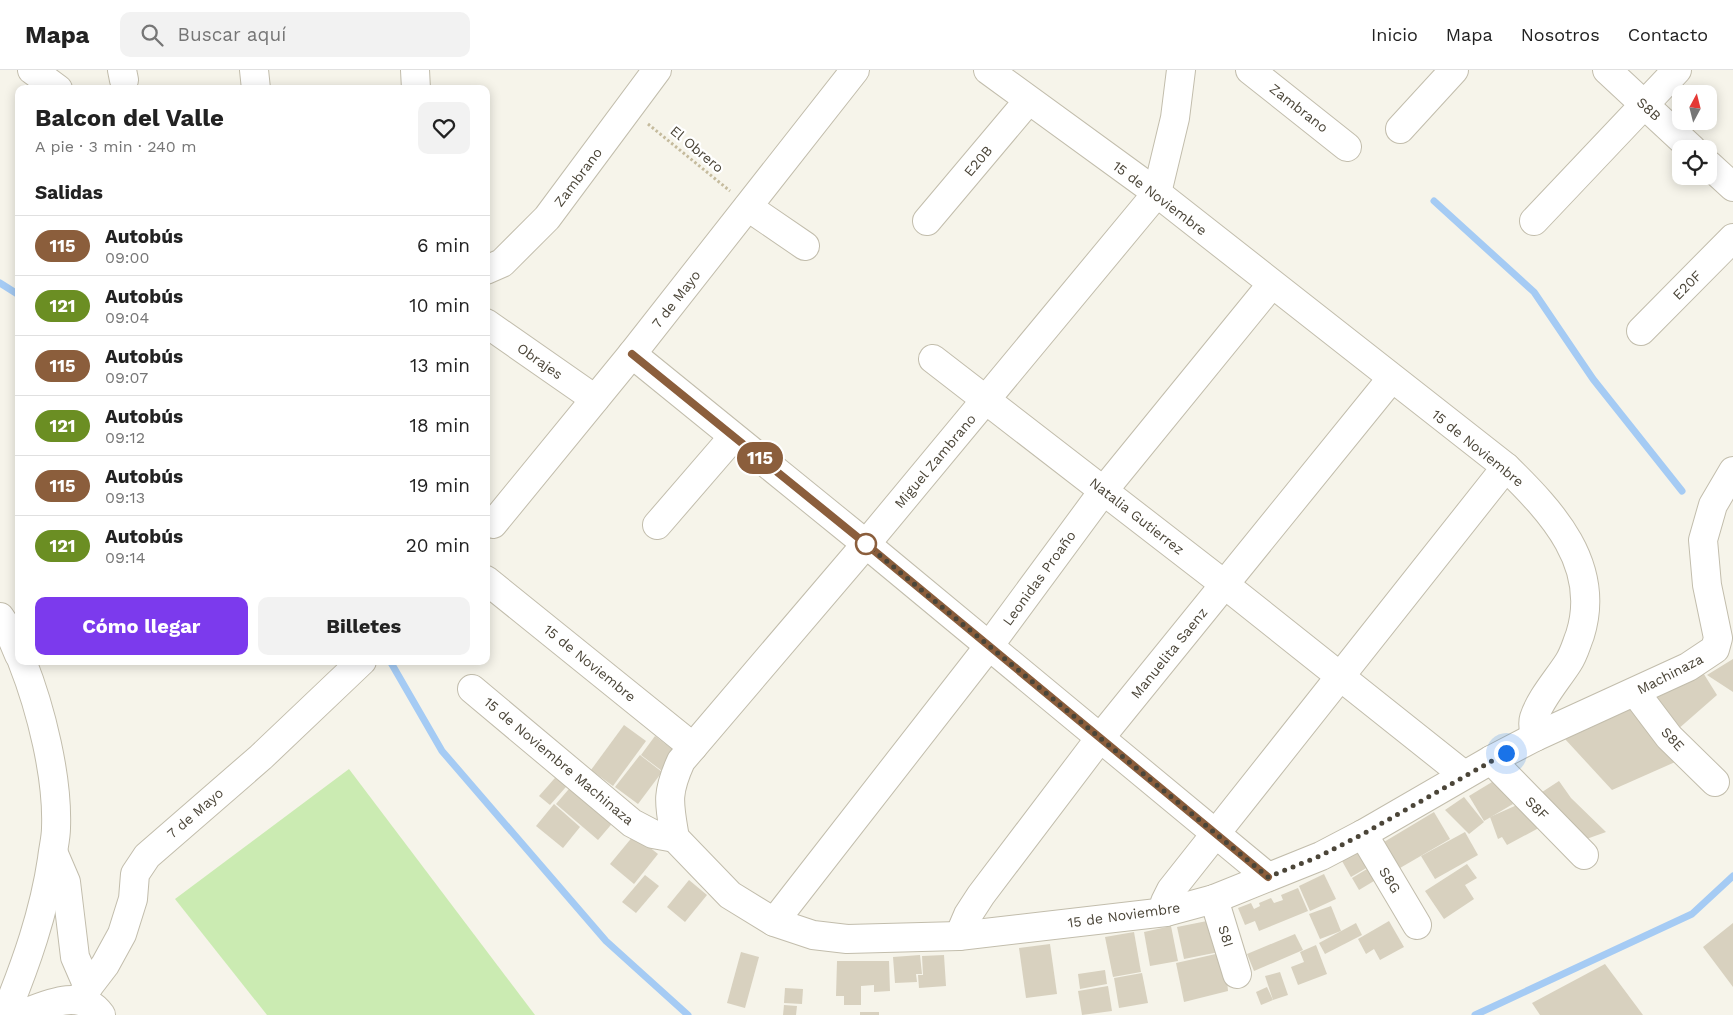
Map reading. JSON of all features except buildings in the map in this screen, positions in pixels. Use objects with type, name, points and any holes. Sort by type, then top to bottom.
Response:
[{"type":"street","points":[[32,70],[53,85]]},
{"type":"street","points":[[254,70],[256,85]]},
{"type":"street","points":[[415,70],[416,85]]},
{"type":"street","name":"Zambrano","points":[[490,268],[502,263],[547,218],[630,109],[657,70]]},
{"type":"street","name":"7 de Mayo","points":[[493,524],[632,354],[855,70]]},
{"type":"street","name":"15 de Noviembre","points":[[676,838],[730,895],[774,922],[813,936],[847,938],[959,936],[1166,912],[1214,899],[1320,856],[1363,834],[1464,775],[1535,737],[1533,720],[1541,704],[1573,656],[1584,622],[1586,597],[1582,570],[1566,536],[1540,501],[1506,467],[1271,285],[1157,193],[1028,101],[988,70]]},
{"type":"street","name":"Miguel Zambrano","points":[[676,838],[670,807],[670,786],[681,761],[866,544],[1157,193],[1175,118],[1181,70]]},
{"type":"street","name":"Zambrano","points":[[1250,70],[1347,146]]},
{"type":"street","points":[[1400,129],[1454,70]]},
{"type":"street","name":"S8B","points":[[1607,70],[1682,140]]},
{"type":"street","points":[[1534,221],[1677,70]]},
{"type":"street","name":"E20B","points":[[927,221],[1028,101]]},
{"type":"street","points":[[1717,172],[1733,187]]},
{"type":"street","points":[[748,206],[805,246]]},
{"type":"street","name":"E20F","points":[[1641,332],[1733,238]]},
{"type":"street","name":"Leonidas Proaño","points":[[774,922],[989,646],[1104,490],[1271,285]]},
{"type":"street","name":"Obrajes","points":[[490,329],[595,399]]},
{"type":"street","points":[[632,354],[866,544],[1268,877]]},
{"type":"street","name":"Natalia Gutierrez","points":[[933,359],[1224,584],[1464,775]]},
{"type":"street","name":"Manuelita Saenz","points":[[959,936],[968,915],[981,895],[1100,738],[1391,378]]},
{"type":"street","points":[[657,525],[733,436]]},
{"type":"street","points":[[1166,912],[1165,902],[1170,890],[1216,834],[1338,676],[1506,467]]},
{"type":"street","name":"Machinaza","points":[[1535,737],[1688,667],[1715,649],[1718,638],[1707,585],[1703,540],[1712,505],[1733,471]]},
{"type":"street","name":"15 de Noviembre","points":[[490,583],[693,747]]},
{"type":"street","points":[[0,617],[15,645]]},
{"type":"street","points":[[5,1015],[36,932],[47,893],[56,829],[46,742],[31,685],[24,665]]},
{"type":"street","name":"7 de Mayo","points":[[83,993],[105,965],[122,934],[133,899],[135,874],[146,856],[261,757],[358,665]]},
{"type":"street","name":"15 de Noviembre Machinaza","points":[[472,689],[632,823],[653,834],[676,838]]},
{"type":"street","name":"S8E","points":[[1635,692],[1669,737],[1716,782]]},
{"type":"street","name":"S8F","points":[[1491,760],[1584,855]]},
{"type":"street","name":"S8G","points":[[1363,834],[1417,925]]},
{"type":"street","points":[[53,852],[66,882],[75,958],[83,993],[101,1015]]},
{"type":"street","name":"S8I","points":[[1214,899],[1237,974]]},
{"type":"street","points":[[20,1015],[83,993]]},
{"type":"path","name":"El Obrero","points":[[630,109],[748,206]]},
{"type":"green space","points":[[349,769],[535,1015],[267,1015],[175,899]]},
{"type":"waterway","points":[[1434,201],[1534,292],[1593,379],[1682,491]]},
{"type":"waterway","points":[[0,283],[15,292]]},
{"type":"waterway","points":[[392,665],[442,751],[606,941],[688,1015]]},
{"type":"waterway","points":[[1475,1015],[1692,914],[1733,876]]},
{"type":"bus line","name":"115","points":[[632,354],[866,544],[1268,877]]},
{"type":"route","points":[[866,544],[1268,877],[1320,856],[1363,834],[1464,775],[1506,753]]}]
